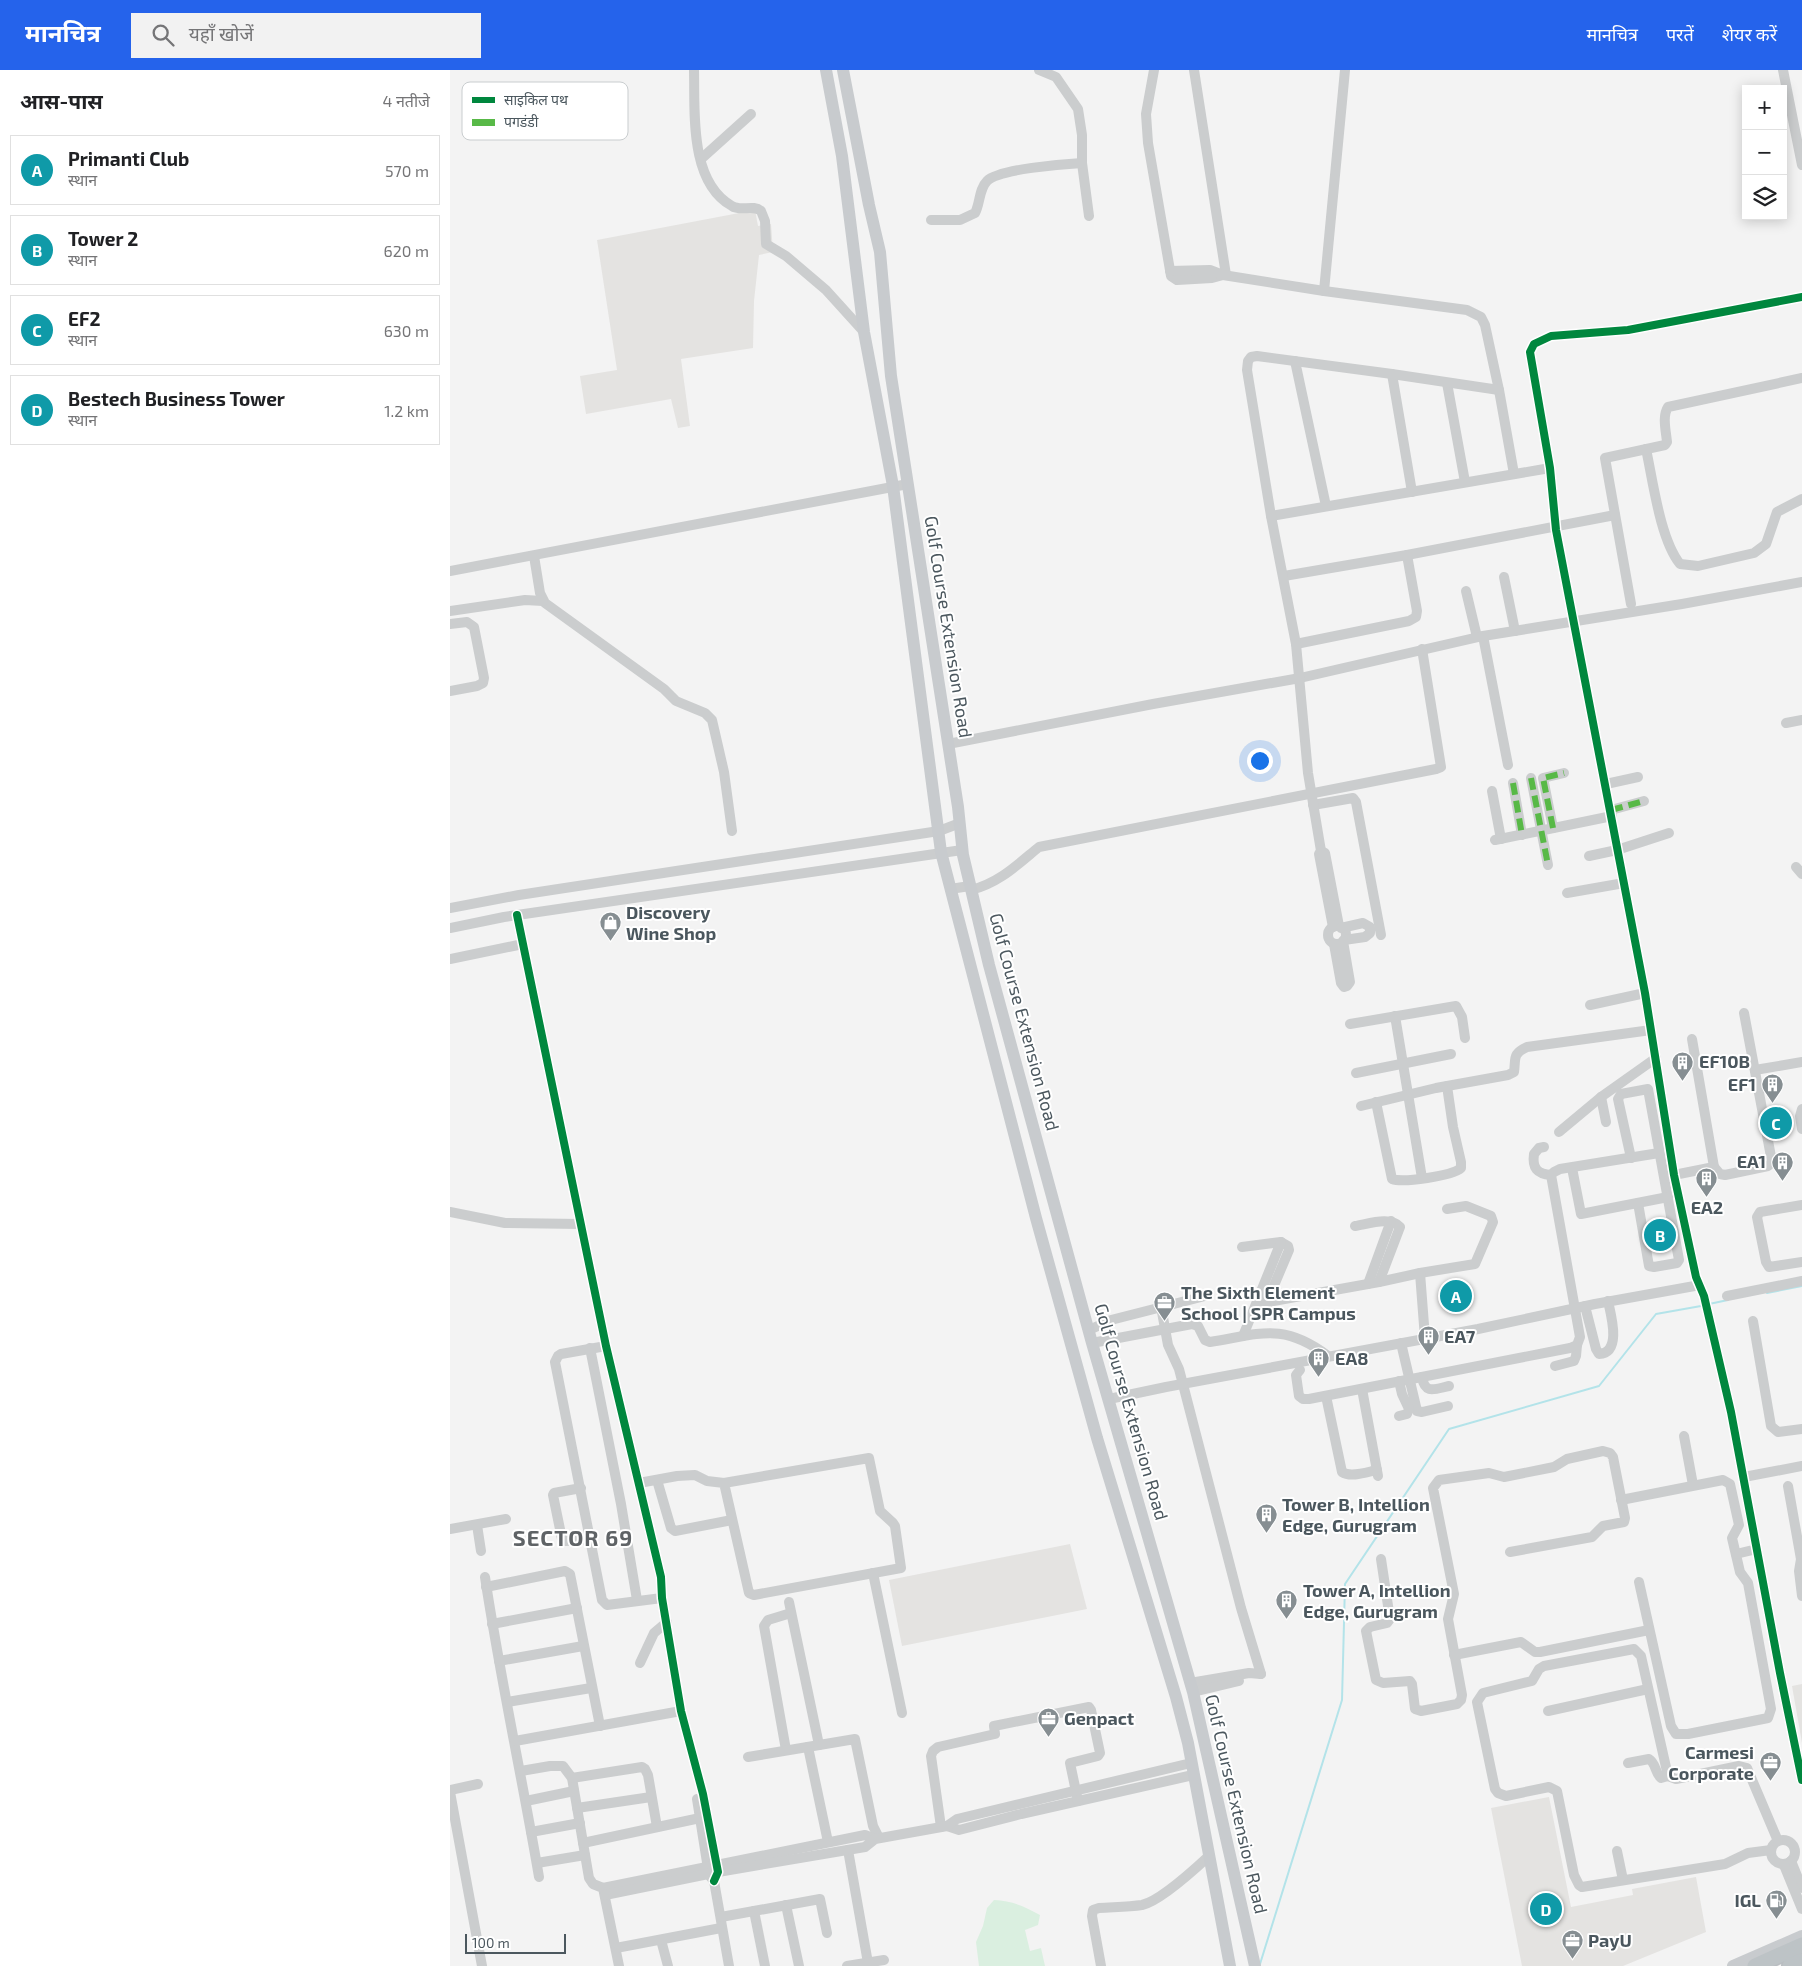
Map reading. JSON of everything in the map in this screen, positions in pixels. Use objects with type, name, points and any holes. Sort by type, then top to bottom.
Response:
[{"type":"highway","points":[[1755,1966],[1802,1945]]},
{"type":"highway","points":[[1790,1966],[1802,1961]]},
{"type":"main road","points":[[826,70],[840,144],[864,332],[893,486],[941,852],[1036,1218],[1097,1438],[1176,1697],[1192,1769],[1230,1966]]},
{"type":"main road","name":"Golf Course Extension Road","points":[[843,70],[880,252],[891,376],[960,823],[962,850],[970,888],[991,974],[1088,1330],[1191,1687],[1255,1966]]},
{"type":"main road","points":[[840,144],[856,140]]},
{"type":"main road","points":[[1733,1966],[1802,1936]]},
{"type":"street","points":[[694,70],[695,136],[708,182],[715,193],[733,207],[739,209],[754,208],[762,211],[765,221],[766,244],[794,262],[826,290],[864,332]]},
{"type":"street","points":[[1039,70],[1056,77],[1078,109],[1082,134],[1082,163],[1089,216]]},
{"type":"street","points":[[1154,70],[1146,114],[1170,271],[1210,270],[1224,275],[1324,291],[1468,310],[1481,317],[1499,390],[1514,474]]},
{"type":"street","points":[[1194,70],[1224,275]]},
{"type":"street","points":[[1324,291],[1345,70]]},
{"type":"street","points":[[1783,70],[1802,165]]},
{"type":"street","points":[[701,159],[751,114]]},
{"type":"street","points":[[931,220],[960,220],[975,213],[983,187],[990,178],[1027,169],[1082,163]]},
{"type":"street","points":[[1638,1204],[1650,1266],[1654,1268],[1677,1263],[1679,1260],[1668,1197],[1669,1176],[1656,1058],[1606,784],[1573,622],[1556,526],[1550,468],[1530,352],[1534,344],[1551,336],[1628,330],[1802,297]]},
{"type":"street","points":[[1340,942],[1345,932],[1338,927],[1319,854],[1321,851],[1311,794],[1296,644],[1247,370],[1248,361],[1251,357],[1257,356],[1499,390]]},
{"type":"street","points":[[1295,362],[1326,506]]},
{"type":"street","points":[[1392,374],[1412,492]]},
{"type":"street","points":[[1631,604],[1605,458],[1665,445],[1667,442],[1665,410],[1668,407],[1802,378]]},
{"type":"street","points":[[1447,383],[1465,482]]},
{"type":"street","points":[[1646,449],[1668,541],[1674,556],[1680,564],[1698,566],[1754,553],[1766,544],[1777,512],[1802,499]]},
{"type":"street","points":[[1272,516],[1550,468]]},
{"type":"street","points":[[450,572],[908,484]]},
{"type":"street","points":[[1284,576],[1615,515]]},
{"type":"street","points":[[1296,644],[1409,621],[1416,617],[1418,612],[1406,555]]},
{"type":"street","points":[[534,556],[543,601]]},
{"type":"street","points":[[1504,577],[1515,631]]},
{"type":"street","points":[[948,744],[1153,704],[1300,678],[1480,636],[1682,604],[1802,582]]},
{"type":"street","points":[[1466,590],[1480,636],[1508,765]]},
{"type":"street","points":[[450,611],[525,600],[543,601],[664,689],[676,701],[705,713],[712,720],[724,772],[732,832]]},
{"type":"street","points":[[450,624],[467,622],[474,627],[484,678],[483,682],[477,686],[450,691]]},
{"type":"street","points":[[950,889],[988,886],[1011,871],[1039,847],[1436,769],[1441,766],[1422,649]]},
{"type":"street","points":[[1786,723],[1802,720]]},
{"type":"street","points":[[1553,828],[1543,778],[1564,773]]},
{"type":"street","points":[[1606,784],[1638,777]]},
{"type":"street","points":[[1531,778],[1548,864]]},
{"type":"street","points":[[1513,783],[1522,835]]},
{"type":"street","points":[[1492,791],[1498,840],[1611,813],[1644,801]]},
{"type":"street","points":[[1313,805],[1353,798],[1356,802],[1380,935]]},
{"type":"street","points":[[450,908],[519,895],[939,831],[960,823]]},
{"type":"street","points":[[1589,856],[1617,850],[1669,833]]},
{"type":"street","points":[[450,928],[517,915],[962,850]]},
{"type":"street","points":[[1567,893],[1624,883]]},
{"type":"street","points":[[517,915],[606,1346],[661,1577],[662,1598],[681,1711],[703,1794],[713,1872],[729,1966]]},
{"type":"street","points":[[1364,924],[1370,927],[1370,933],[1367,936],[1340,942],[1328,937],[1329,932],[1338,927],[1364,924]]},
{"type":"street","points":[[450,959],[523,944]]},
{"type":"street","points":[[1590,1005],[1645,993]]},
{"type":"street","points":[[1350,1024],[1456,1006],[1462,1017],[1465,1038]]},
{"type":"street","points":[[1692,1039],[1714,1167],[1720,1174],[1725,1175],[1771,1164],[1744,1013]]},
{"type":"street","points":[[1395,1016],[1422,1178]]},
{"type":"street","points":[[1361,1106],[1446,1086],[1508,1075],[1514,1072],[1515,1056],[1518,1051],[1527,1047],[1651,1030]]},
{"type":"street","points":[[1356,1073],[1451,1054]]},
{"type":"street","points":[[1559,1132],[1601,1097],[1656,1058]]},
{"type":"street","points":[[1755,1070],[1802,1062]]},
{"type":"street","points":[[1376,1102],[1392,1179],[1422,1178],[1452,1173],[1461,1168],[1446,1086]]},
{"type":"street","points":[[1631,1158],[1618,1099],[1621,1094],[1645,1089],[1649,1091],[1659,1153],[1669,1176],[1696,1277],[1704,1296],[1744,1477],[1802,1780]]},
{"type":"street","points":[[1601,1097],[1606,1122]]},
{"type":"street","points":[[1802,1109],[1800,1116],[1802,1130]]},
{"type":"street","points":[[1544,1147],[1539,1148],[1534,1154],[1535,1168],[1540,1173],[1551,1176]]},
{"type":"street","points":[[1551,1176],[1554,1172],[1572,1168],[1659,1153]]},
{"type":"street","points":[[1669,1176],[1714,1167]]},
{"type":"street","points":[[1572,1168],[1581,1214],[1668,1197]]},
{"type":"street","points":[[1551,1176],[1580,1307],[1599,1354],[1604,1354],[1609,1350],[1614,1335],[1608,1301]]},
{"type":"street","points":[[1802,1205],[1760,1212],[1757,1217],[1768,1267],[1802,1262]]},
{"type":"street","points":[[1368,1284],[1379,1274],[1420,1273],[1475,1264],[1494,1222],[1491,1216],[1466,1206],[1447,1209]]},
{"type":"street","points":[[450,1212],[505,1223],[581,1224]]},
{"type":"street","points":[[1262,1303],[1368,1284],[1379,1274],[1390,1239],[1400,1227],[1391,1221],[1355,1226]]},
{"type":"street","points":[[1242,1247],[1281,1242],[1287,1244],[1289,1250],[1243,1336]]},
{"type":"street","points":[[1420,1273],[1424,1338]]},
{"type":"street","points":[[1726,1296],[1802,1281]]},
{"type":"street","points":[[1109,1399],[1608,1301],[1700,1285]]},
{"type":"street","points":[[1088,1330],[1110,1320],[1205,1296]]},
{"type":"street","points":[[1555,1366],[1574,1361],[1580,1338],[1580,1307]]},
{"type":"street","points":[[1162,1312],[1168,1345],[1177,1364],[1241,1608],[1261,1674],[1249,1673],[1191,1687]]},
{"type":"street","points":[[1753,1321],[1771,1426],[1778,1432],[1802,1429]]},
{"type":"street","points":[[1092,1343],[1188,1324],[1196,1325],[1201,1330],[1205,1340],[1210,1342],[1264,1332],[1276,1332],[1306,1342],[1328,1356]]},
{"type":"street","points":[[1399,1416],[1407,1414],[1409,1409],[1402,1394],[1404,1380],[1401,1343]]},
{"type":"street","points":[[1300,1370],[1296,1374],[1296,1378],[1301,1398],[1306,1399],[1570,1348],[1577,1345]]},
{"type":"street","points":[[606,1346],[560,1354],[555,1362],[603,1603],[607,1605],[662,1598]]},
{"type":"street","points":[[590,1348],[621,1504],[637,1600]]},
{"type":"street","points":[[1422,1377],[1424,1387],[1427,1389],[1431,1390],[1449,1386]]},
{"type":"street","points":[[1404,1380],[1418,1411],[1422,1412],[1448,1406]]},
{"type":"street","points":[[1326,1396],[1342,1472],[1346,1475],[1378,1473],[1362,1388]]},
{"type":"street","points":[[1684,1436],[1693,1485]]},
{"type":"street","points":[[1381,1559],[1390,1619],[1387,1623],[1370,1627],[1366,1631],[1376,1680],[1383,1683],[1410,1680],[1415,1709],[1418,1711],[1457,1704],[1461,1700],[1462,1694],[1448,1619],[1454,1594],[1433,1488],[1436,1482],[1487,1473],[1504,1477],[1554,1467],[1567,1459],[1607,1452],[1613,1457],[1625,1518],[1624,1522],[1603,1526],[1592,1537],[1510,1552]]},
{"type":"street","points":[[639,1483],[677,1476],[695,1475],[707,1481],[724,1483],[869,1458],[880,1511],[895,1526],[901,1568],[754,1595],[749,1592],[724,1483]]},
{"type":"street","points":[[1744,1477],[1802,1466]]},
{"type":"street","points":[[657,1480],[671,1528],[675,1531],[732,1520]]},
{"type":"street","points":[[1621,1500],[1723,1480],[1730,1484],[1739,1525],[1732,1536],[1740,1572],[1748,1583],[1771,1709],[1768,1718],[1688,1734],[1676,1734],[1671,1726],[1639,1582]]},
{"type":"street","points":[[1788,1486],[1797,1507],[1801,1559],[1799,1571],[1802,1596]]},
{"type":"street","points":[[581,1488],[554,1493],[553,1495],[562,1538],[566,1541],[589,1538]]},
{"type":"street","points":[[450,1529],[506,1519]]},
{"type":"street","points":[[477,1525],[481,1551]]},
{"type":"street","points":[[1736,1554],[1757,1549]]},
{"type":"street","points":[[539,1877],[521,1771],[492,1624],[486,1582],[565,1571],[570,1574],[600,1726]]},
{"type":"street","points":[[873,1574],[902,1713]]},
{"type":"street","points":[[789,1602],[819,1745]]},
{"type":"street","points":[[492,1624],[576,1608]]},
{"type":"street","points":[[786,1750],[764,1626],[768,1620],[791,1613]]},
{"type":"street","points":[[640,1663],[654,1632],[667,1622]]},
{"type":"street","points":[[1454,1655],[1521,1642],[1535,1652],[1540,1652],[1649,1630]]},
{"type":"street","points":[[499,1661],[583,1646]]},
{"type":"street","points":[[1668,1776],[1641,1656],[1634,1649],[1544,1666],[1539,1669],[1532,1681],[1483,1693],[1477,1702],[1495,1789],[1498,1793],[1506,1796],[1549,1787],[1553,1788],[1560,1797],[1574,1875],[1582,1888],[1725,1864],[1748,1853],[1785,1840],[1794,1847],[1795,1855],[1788,1863]]},
{"type":"street","points":[[507,1702],[591,1688]]},
{"type":"street","points":[[1548,1711],[1648,1690]]},
{"type":"street","points":[[944,1827],[931,1756],[933,1751],[938,1747],[995,1734],[994,1726],[1089,1707],[1100,1753],[1098,1756],[1070,1763],[1077,1796]]},
{"type":"street","points":[[515,1741],[681,1711]]},
{"type":"street","points":[[748,1757],[855,1739],[877,1838]]},
{"type":"street","points":[[808,1747],[828,1842]]},
{"type":"street","points":[[1628,1763],[1649,1759],[1661,1778],[1668,1776],[1676,1778],[1739,1766],[1747,1768],[1774,1845],[1774,1861],[1788,1863]]},
{"type":"street","points":[[521,1771],[550,1766],[563,1766],[572,1778],[591,1882],[604,1891],[619,1966]]},
{"type":"street","points":[[572,1778],[642,1767],[648,1775],[657,1827]]},
{"type":"street","points":[[604,1891],[865,1847],[877,1838],[944,1827],[959,1830],[1077,1796],[1192,1769]]},
{"type":"street","points":[[698,1780],[697,1794],[700,1818],[713,1872]]},
{"type":"street","points":[[478,1784],[450,1791],[482,1966]]},
{"type":"street","points":[[526,1801],[574,1791]]},
{"type":"street","points":[[577,1808],[651,1797]]},
{"type":"street","points":[[583,1843],[700,1818]]},
{"type":"street","points":[[531,1832],[580,1823]]},
{"type":"street","points":[[713,1872],[865,1834],[877,1838]]},
{"type":"street","points":[[848,1850],[868,1963]]},
{"type":"street","points":[[1617,1851],[1623,1880]]},
{"type":"street","points":[[537,1863],[585,1854]]},
{"type":"street","points":[[1101,1966],[1092,1916],[1094,1910],[1098,1908],[1144,1904],[1195,1870],[1209,1856]]},
{"type":"street","points":[[1788,1863],[1802,1888]]},
{"type":"street","points":[[1788,1863],[1802,1910]]},
{"type":"street","points":[[616,1948],[661,1940],[754,1911],[820,1899],[827,1933]]},
{"type":"street","points":[[786,1905],[799,1966]]},
{"type":"street","points":[[754,1911],[765,1966]]},
{"type":"street","points":[[661,1940],[668,1966]]},
{"type":"street","points":[[847,1966],[884,1960]]},
{"type":"shaded area","points":[[755,210],[758,226],[771,224],[773,252],[759,255],[754,301],[753,348],[681,359],[690,426],[678,428],[671,399],[586,414],[580,376],[617,370],[597,240]]},
{"type":"shaded area","points":[[1070,1544],[1087,1609],[902,1646],[889,1580]]},
{"type":"shaded area","points":[[1802,1684],[1802,1743],[1792,1686]]},
{"type":"shaded area","points":[[1549,1797],[1571,1907],[1633,1895],[1632,1889],[1696,1877],[1706,1932],[1623,1966],[1522,1966],[1491,1808]]},
{"type":"green space","points":[[994,1900],[1018,1904],[1040,1915],[1038,1925],[1025,1930],[1030,1951],[1041,1948],[1045,1966],[979,1966],[976,1942],[983,1926],[987,1908]]},
{"type":"waterway","points":[[1767,1293],[1802,1286]]},
{"type":"waterway","points":[[1709,1304],[1728,1300]]},
{"type":"waterway","points":[[1260,1964],[1342,1700],[1345,1584],[1449,1429],[1599,1386],[1656,1314],[1701,1306]]},
{"type":"marked path","points":[[1553,828],[1543,778],[1564,773]]},
{"type":"marked path","points":[[1531,778],[1548,865]]},
{"type":"marked path","points":[[1513,783],[1522,835]]},
{"type":"marked path","points":[[1611,810],[1644,801]]},
{"type":"cycle path","points":[[1802,297],[1628,330],[1551,336],[1534,344],[1530,352],[1550,468],[1556,530],[1645,993],[1674,1175],[1696,1277],[1704,1296],[1731,1412],[1802,1780]]},
{"type":"cycle path","points":[[517,915],[606,1346],[661,1577],[662,1598],[681,1711],[703,1794],[718,1872],[714,1881]]},
{"type":"place","name":"Discovery Wine Shop","points":[[610,942]]},
{"type":"place","name":"EF10B","points":[[1683,1081]]},
{"type":"place","name":"EF1","points":[[1772,1104]]},
{"type":"place","name":"EF2","points":[[1776,1123]]},
{"type":"place","name":"EA1","points":[[1782,1181]]},
{"type":"place","name":"EA2","points":[[1707,1197]]},
{"type":"place","name":"Tower 2","points":[[1660,1235]]},
{"type":"place","name":"Primanti Club","points":[[1456,1296]]},
{"type":"place","name":"The Sixth Element School | SPR Campus","points":[[1165,1322]]},
{"type":"place","name":"EA7","points":[[1428,1356]]},
{"type":"place","name":"EA8","points":[[1319,1378]]},
{"type":"place","name":"Tower B, Intellion Edge, Gurugram","points":[[1266,1534]]},
{"type":"place","name":"Tower A, Intellion Edge, Gurugram","points":[[1287,1620]]},
{"type":"place","name":"Genpact","points":[[1048,1738]]},
{"type":"place","name":"Carmesi Corporate","points":[[1770,1782]]},
{"type":"place","name":"Bestech Business Tower","points":[[1546,1909]]},
{"type":"place","name":"IGL","points":[[1777,1920]]},
{"type":"place","name":"PayU","points":[[1572,1960]]},
{"type":"district","name":"SECTOR 69","points":[[573,1538]]}]
